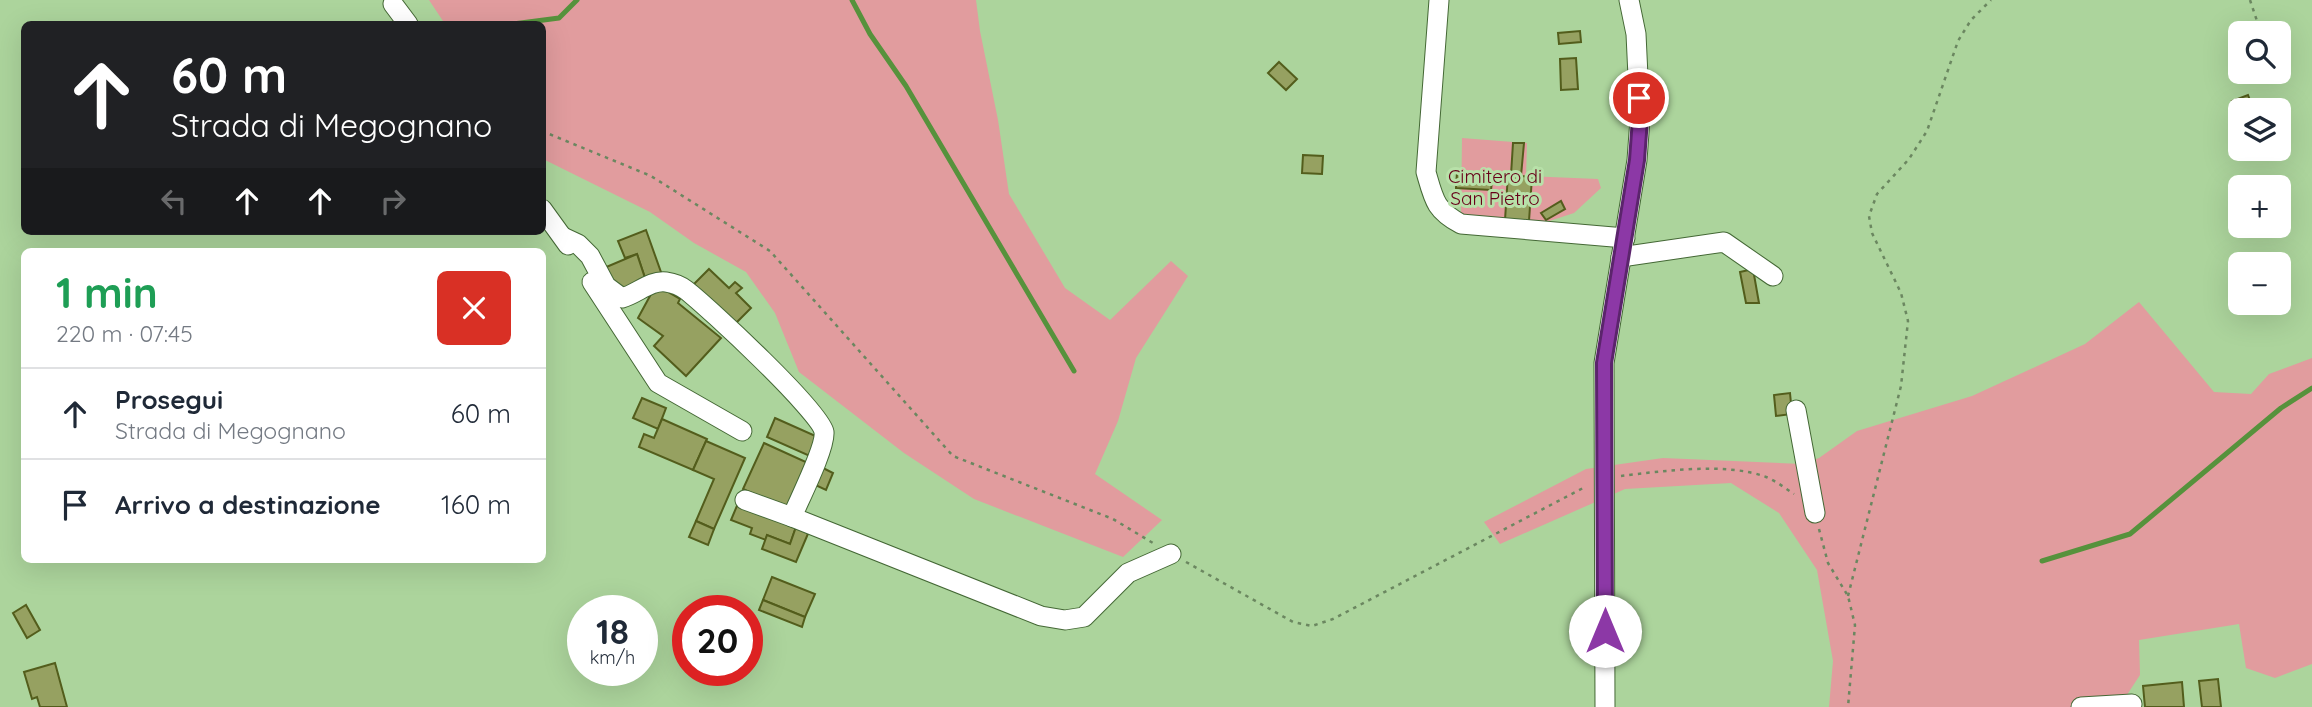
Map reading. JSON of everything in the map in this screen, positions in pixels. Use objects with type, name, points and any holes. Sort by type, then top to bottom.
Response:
[{"type":"street","points":[[1439,0],[1426,172],[1431,190],[1443,214],[1461,224],[1623,248],[1724,242],[1773,276]]},
{"type":"street","points":[[1605,707],[1604,363],[1640,119],[1636,34],[1629,0]]},
{"type":"street","points":[[393,4],[406,21]]},
{"type":"street","points":[[546,214],[658,383],[742,431]]},
{"type":"street","points":[[563,237],[578,244],[590,256],[606,286],[622,298],[656,282],[667,282],[684,288],[740,338],[807,408],[824,429],[824,442],[792,517]]},
{"type":"street","points":[[1796,410],[1815,513]]},
{"type":"street","points":[[745,500],[1041,616],[1065,620],[1084,617],[1128,573],[1171,554]]},
{"type":"street","points":[[2081,707],[2132,704]]},
{"type":"path","points":[[1848,596],[1901,386],[1908,321],[1901,293],[1872,233],[1869,216],[1877,194],[1909,159],[1927,131],[1958,41],[1971,20],[1991,0]]},
{"type":"path","points":[[2250,0],[2257,21]]},
{"type":"path","points":[[546,133],[651,176],[770,251],[953,456],[1113,519],[1293,622],[1312,625],[1333,620],[1603,478],[1651,472],[1735,469],[1767,478],[1795,495],[1815,513],[1828,563],[1848,596],[1854,625],[1848,707]]},
{"type":"green space","points":[[429,0],[976,0],[1009,194],[1065,288],[1110,320],[1171,261],[1188,276],[1136,358],[1118,421],[1095,474],[1162,520],[1123,557],[974,499],[904,453],[799,372],[775,313],[746,272],[694,243],[650,212],[546,160],[546,21],[443,21]]},
{"type":"green space","name":"Cimitero di San Pietro","points":[[1462,138],[1527,143],[1526,176],[1598,179],[1601,188],[1574,213],[1537,225],[1461,217]]},
{"type":"green space","points":[[2139,302],[2214,392],[2251,394],[2269,374],[2312,358],[2312,664],[2275,678],[2246,668],[2239,624],[2139,640],[2140,675],[2119,707],[1829,707],[1833,661],[1817,570],[1779,513],[1731,483],[1625,489],[1500,544],[1484,522],[1586,469],[1663,458],[1802,464],[1819,458],[1857,431],[1972,396],[2085,344]]},
{"type":"building","points":[[1580,31],[1581,42],[1559,44],[1558,33]]},
{"type":"building","points":[[1576,58],[1578,89],[1561,90],[1560,59]]},
{"type":"building","points":[[1279,62],[1297,79],[1286,90],[1268,73]]},
{"type":"building","points":[[1513,143],[1524,143],[1521,176],[1532,177],[1529,221],[1505,220]]},
{"type":"building","points":[[1303,155],[1323,156],[1322,174],[1302,173]]},
{"type":"building","points":[[1457,172],[1497,173],[1496,182],[1492,182],[1491,190],[1456,188]]},
{"type":"building","points":[[1561,201],[1565,209],[1546,220],[1541,213]]},
{"type":"building","points":[[646,230],[662,275],[646,281],[637,254],[625,258],[618,241]]},
{"type":"building","points":[[637,254],[646,281],[620,291],[604,268]]},
{"type":"building","points":[[709,269],[729,288],[735,282],[742,288],[736,293],[751,308],[734,325],[693,285]]},
{"type":"building","points":[[1753,269],[1759,303],[1746,303],[1740,272]]},
{"type":"building","points":[[656,285],[680,299],[678,303],[721,338],[686,376],[654,346],[663,336],[638,318]]},
{"type":"building","points":[[1790,393],[1792,414],[1776,416],[1774,395]]},
{"type":"building","points":[[642,398],[666,408],[658,429],[633,418]]},
{"type":"building","points":[[775,418],[820,438],[812,457],[767,437]]},
{"type":"building","points":[[662,419],[707,439],[693,470],[639,447],[644,434],[654,438]]},
{"type":"building","points":[[706,441],[745,458],[714,529],[696,521],[714,479],[693,470]]},
{"type":"building","points":[[764,443],[808,463],[787,509],[743,489]]},
{"type":"building","points":[[819,466],[833,473],[826,490],[811,483]]},
{"type":"building","points":[[739,501],[797,524],[790,544],[767,535],[766,540],[750,534],[752,528],[731,520]]},
{"type":"building","points":[[696,521],[714,529],[708,545],[689,537]]},
{"type":"building","points":[[797,524],[810,529],[796,562],[762,549],[767,535],[790,544]]},
{"type":"building","points":[[772,577],[815,594],[805,617],[763,600]]},
{"type":"building","points":[[763,600],[805,617],[802,627],[763,612]]},
{"type":"building","points":[[26,605],[40,630],[27,638],[13,613]]},
{"type":"building","points":[[55,663],[67,707],[40,707],[37,697],[32,699],[24,672]]},
{"type":"building","points":[[2218,679],[2221,707],[2202,707],[2199,681]]},
{"type":"building","points":[[2182,682],[2184,707],[2145,707],[2143,686]]},
{"type":"waterway","points":[[536,21],[559,18],[577,0]]},
{"type":"waterway","points":[[852,0],[870,34],[906,86],[1074,371]]},
{"type":"waterway","points":[[2042,561],[2130,534],[2281,408],[2312,388]]},
{"type":"route","points":[[1605,631],[1604,363],[1637,160],[1639,98]]}]
